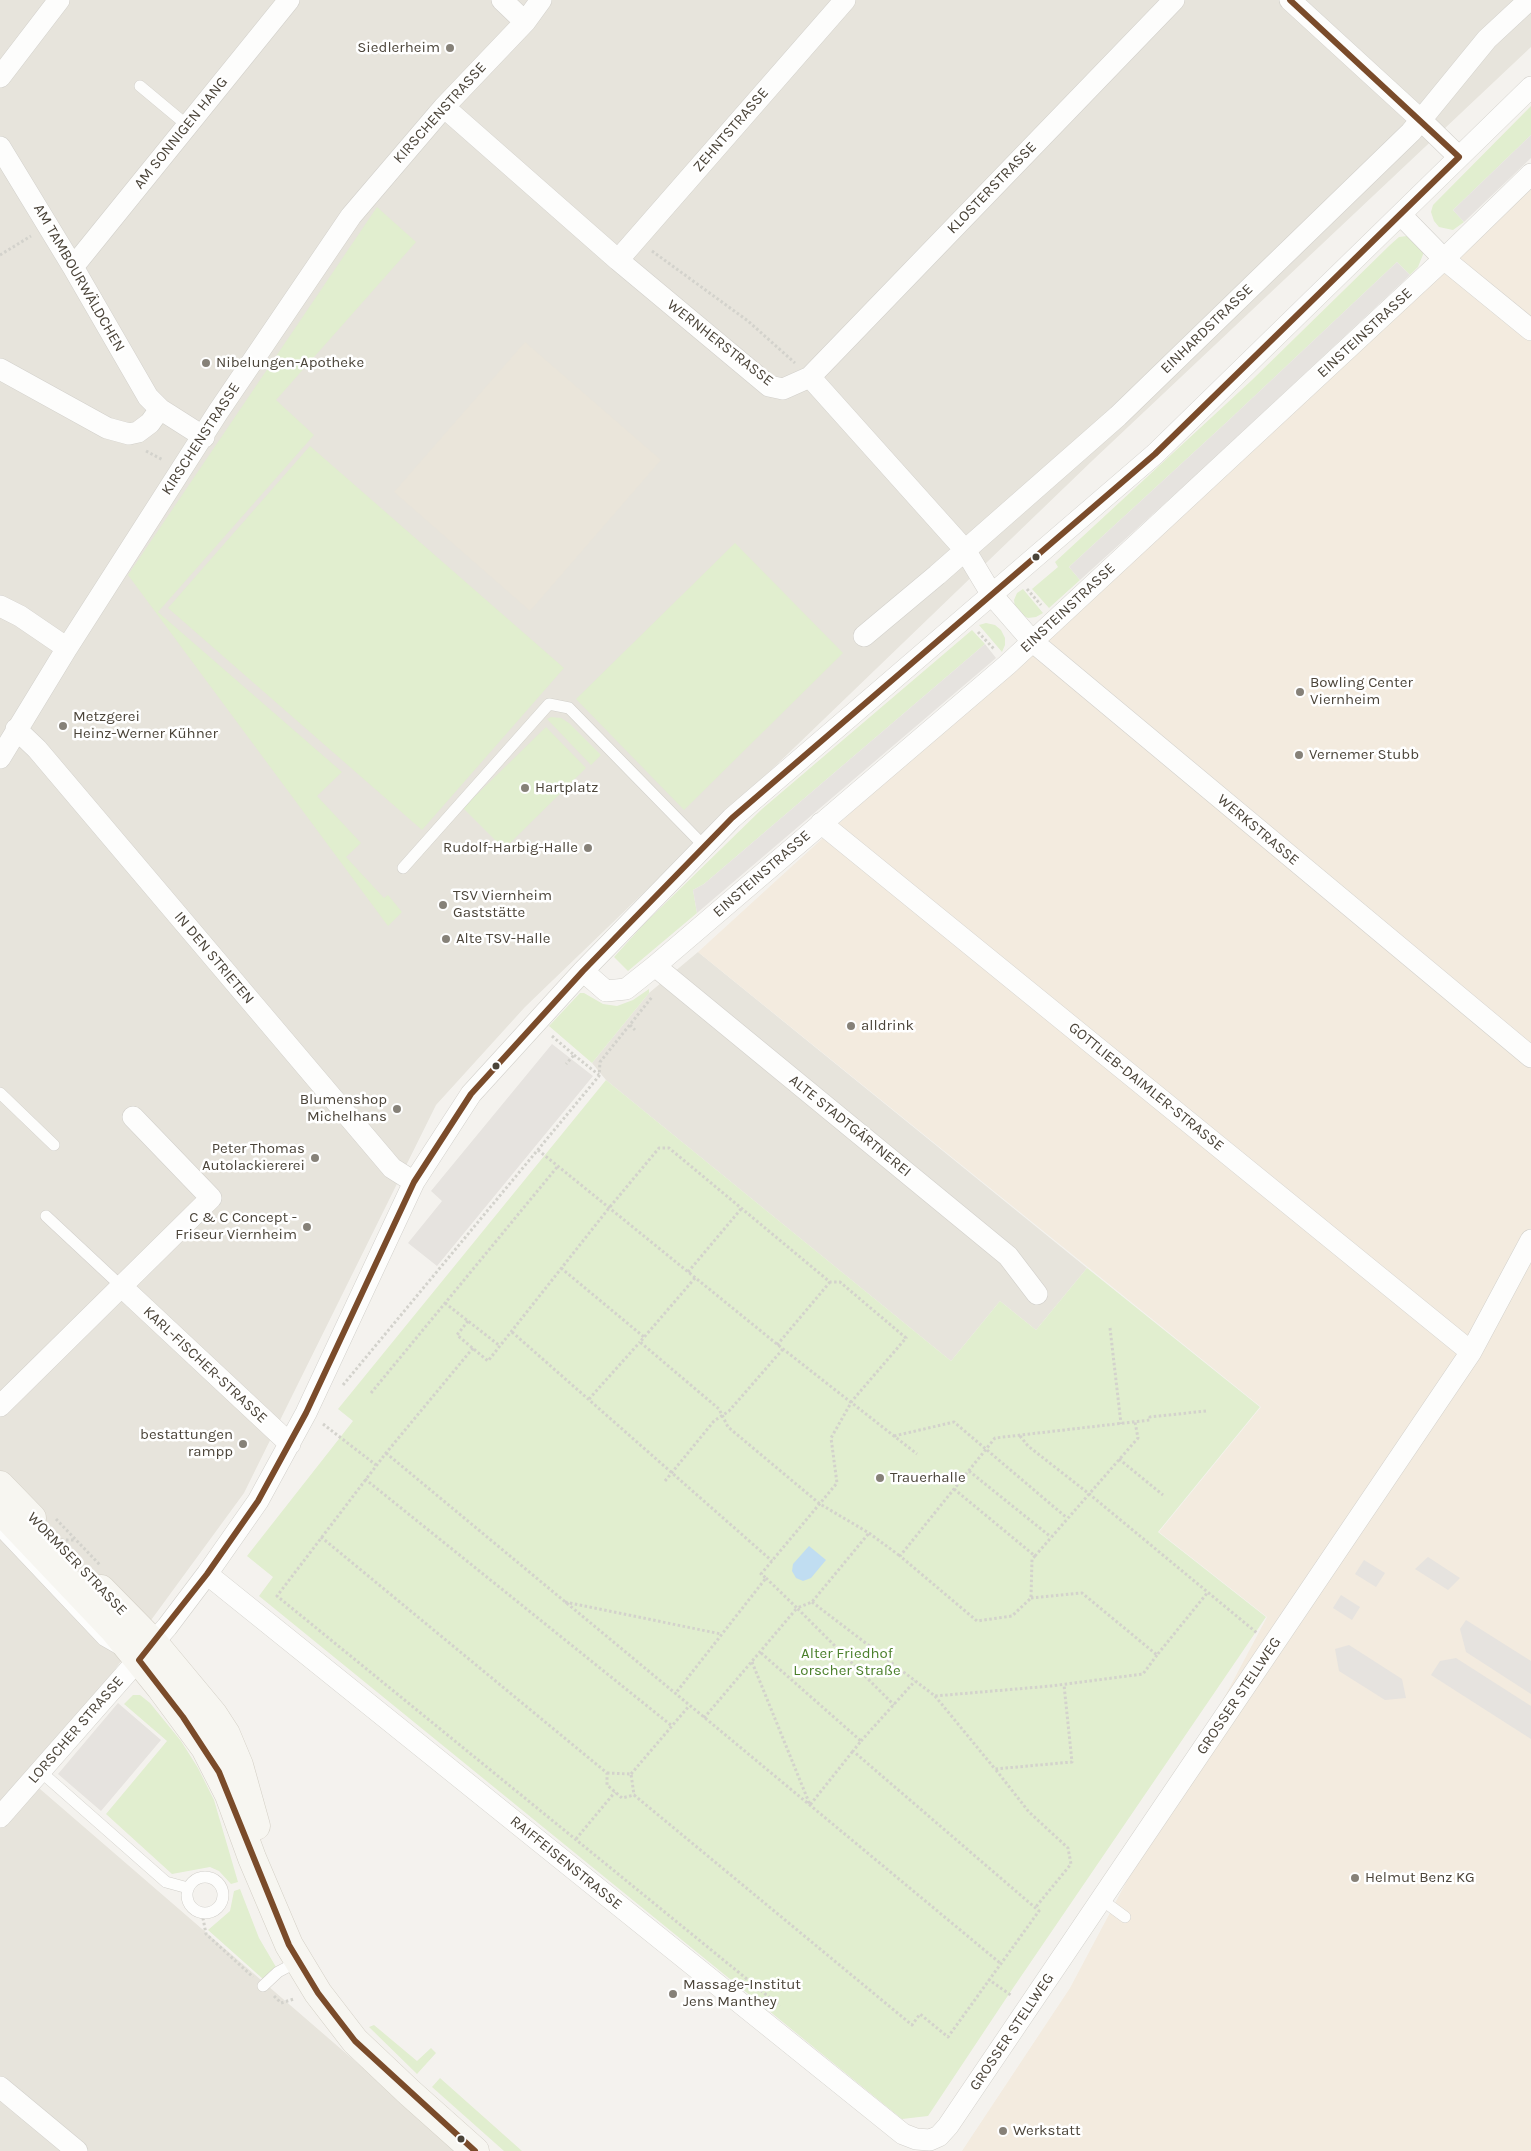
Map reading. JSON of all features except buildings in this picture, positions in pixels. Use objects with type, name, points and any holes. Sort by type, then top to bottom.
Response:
[{"type":"street","points":[[0,77],[59,0]]},
{"type":"street","name":"AM SONNIGEN HANG","points":[[74,267],[289,0]]},
{"type":"street","points":[[502,0],[525,22]]},
{"type":"street","name":"KIRSCHENSTRASSE","points":[[0,758],[66,648],[204,437],[218,412],[351,216],[444,106],[525,22],[542,0]]},
{"type":"street","name":"ZEHNTSTRASSE","points":[[618,260],[845,0]]},
{"type":"street","name":"KLOSTERSTRASSE","points":[[810,376],[1174,0]]},
{"type":"street","points":[[1290,0],[1459,157]]},
{"type":"street","name":"EINHARDSTRASSE","points":[[864,636],[1118,416],[1421,120],[1488,39],[1529,0]]},
{"type":"street","name":"LORSCHER STRASSE","points":[[0,1817],[146,1651],[207,1574],[258,1500],[306,1413],[414,1182],[471,1094],[582,970],[732,818],[1155,454],[1531,87]]},
{"type":"street","name":"WERNHERSTRASSE","points":[[444,106],[618,260],[769,386],[783,389],[810,376]]},
{"type":"street","name":"AM TAMBOURWÄLDCHEN","points":[[0,146],[74,267],[148,398],[160,409],[204,437]]},
{"type":"street","name":"EINSTEINSTRASSE","points":[[582,970],[606,991],[626,989],[661,972],[821,823],[1007,665],[1444,259],[1531,174]]},
{"type":"street","points":[[1401,215],[1444,259],[1531,330]]},
{"type":"street","points":[[0,369],[107,428],[129,434],[138,432],[150,423],[160,409]]},
{"type":"street","points":[[810,376],[965,550],[992,595]]},
{"type":"street","name":"WERKSTRASSE","points":[[992,595],[1032,641],[1531,1058]]},
{"type":"street","points":[[0,606],[20,616],[66,648]]},
{"type":"street","name":"IN DEN STRIETEN","points":[[16,729],[37,749],[392,1168],[414,1182]]},
{"type":"street","name":"GOTTLIEB-DAIMLER-STRASSE","points":[[821,823],[1471,1352]]},
{"type":"street","name":"ALTE STADTGÄRTNEREI","points":[[661,972],[1008,1256],[1037,1294]]},
{"type":"street","points":[[0,1406],[211,1198],[133,1117]]},
{"type":"street","name":"GROSSER STELLWEG","points":[[933,2146],[1029,2008],[1471,1352],[1531,1240]]},
{"type":"street","name":"KARL-FISCHER-STRASSE","points":[[120,1286],[290,1444]]},
{"type":"street","name":"WORMSER STRASSE","points":[[0,1485],[65,1540],[146,1651]]},
{"type":"street","points":[[0,1510],[113,1629],[146,1651],[183,1717],[219,1772],[277,1918],[297,1962],[355,2041],[410,2094],[475,2151]]},
{"type":"street","name":"RAIFFEISENSTRASSE","points":[[207,1574],[903,2134],[933,2146]]},
{"type":"street","points":[[0,2087],[77,2151]]},
{"type":"lane","points":[[140,86],[188,126]]},
{"type":"lane","points":[[403,868],[549,704],[569,708],[704,846]]},
{"type":"lane","points":[[0,1093],[54,1145]]},
{"type":"lane","points":[[46,1216],[120,1286]]},
{"type":"lane","points":[[0,1531],[103,1640],[146,1651]]},
{"type":"lane","points":[[40,1771],[166,1882],[188,1888]]},
{"type":"lane","points":[[208,1877],[214,1879],[222,1888],[224,1894],[220,1906],[215,1911],[202,1913],[193,1909],[186,1895],[188,1888],[196,1879],[208,1877]]},
{"type":"lane","points":[[1102,1900],[1125,1917]]},
{"type":"lane","points":[[263,1986],[278,1972],[297,1962]]},
{"type":"path","points":[[636,239],[748,321],[810,376]]},
{"type":"path","points":[[0,255],[22,241]]},
{"type":"path","points":[[138,432],[144,449],[181,470]]},
{"type":"path","points":[[1034,583],[1027,589],[1055,620]]},
{"type":"path","points":[[978,631],[1007,665]]},
{"type":"path","points":[[341,1388],[599,1076],[600,1062],[630,1025],[661,972]]},
{"type":"path","points":[[536,1021],[599,1076]]},
{"type":"path","points":[[630,1025],[635,1030]]},
{"type":"path","points":[[566,1064],[574,1055]]},
{"type":"path","points":[[468,1321],[457,1335],[488,1361],[658,1148],[669,1148],[830,1282],[840,1282],[906,1338],[852,1401],[831,1438],[837,1483],[761,1574],[894,1705]]},
{"type":"path","points":[[538,1150],[777,1345],[852,1401],[917,1454]]},
{"type":"path","points":[[371,1393],[558,1166]]},
{"type":"path","points":[[688,1272],[741,1209]]},
{"type":"path","points":[[561,1268],[644,1338]]},
{"type":"path","points":[[589,1399],[695,1278]]},
{"type":"path","points":[[777,1345],[830,1282]]},
{"type":"path","points":[[445,1303],[500,1346]]},
{"type":"path","points":[[1110,1328],[1121,1424]]},
{"type":"path","points":[[511,1332],[772,1561]]},
{"type":"path","points":[[640,1342],[719,1409],[728,1427],[820,1504],[869,1533],[900,1556],[977,1621],[1012,1616],[1031,1598],[1082,1593],[1157,1655]]},
{"type":"path","points":[[473,1348],[376,1465],[277,1596],[782,2008]]},
{"type":"path","points":[[665,1481],[714,1421],[729,1411],[783,1349]]},
{"type":"path","points":[[900,1556],[995,1438],[1121,1424],[1150,1420],[1150,1418],[1206,1411]]},
{"type":"path","points":[[306,1413],[341,1436],[376,1465]]},
{"type":"path","points":[[894,1436],[954,1422],[1067,1518]]},
{"type":"path","points":[[1031,1598],[1032,1559],[1138,1438],[1135,1422]]},
{"type":"path","points":[[1020,1436],[1028,1446],[1274,1645]]},
{"type":"path","points":[[386,1453],[1000,1964]]},
{"type":"path","points":[[1119,1459],[1163,1495]]},
{"type":"path","points":[[969,1471],[1051,1537]]},
{"type":"path","points":[[365,1480],[672,1726]]},
{"type":"path","points":[[954,1489],[1035,1556]]},
{"type":"path","points":[[704,1718],[797,1608],[812,1602],[869,1533]]},
{"type":"path","points":[[321,1537],[608,1773],[631,1774]]},
{"type":"path","points":[[675,1694],[766,1578]]},
{"type":"path","points":[[812,1602],[935,1696],[1064,1684],[1143,1674],[1208,1592]]},
{"type":"path","points":[[565,1602],[722,1634]]},
{"type":"path","points":[[760,1652],[862,1741]]},
{"type":"path","points":[[752,1662],[810,1805]]},
{"type":"path","points":[[810,1805],[853,1751],[916,1681]]},
{"type":"path","points":[[995,1769],[1072,1762],[1064,1684]]},
{"type":"path","points":[[935,1696],[1029,1812],[1068,1848],[1071,1864],[1035,1908]]},
{"type":"path","points":[[689,1706],[631,1774],[634,1795],[912,2025],[920,2014],[948,2037],[988,1979],[1039,1911],[853,1751]]},
{"type":"path","points":[[608,1773],[607,1785],[622,1798],[634,1795]]},
{"type":"path","points":[[576,1839],[615,1792]]},
{"type":"path","points":[[202,1913],[206,1934],[281,2003],[318,1993]]},
{"type":"path","points":[[988,1979],[1029,2008]]},
{"type":"shaded area","points":[[0,0],[1531,0],[1531,47],[1093,460],[525,1007],[436,1105],[244,1493],[108,1679],[25,1776],[459,2151],[0,2151]]},
{"type":"shaded area","points":[[1531,135],[1531,158],[1464,222],[1453,210]]},
{"type":"shaded area","points":[[1531,185],[1531,2151],[962,2151],[1070,1988],[1267,1617],[1159,1532],[1261,1407],[698,952],[1213,482]]},
{"type":"shaded area","points":[[1397,262],[1410,275],[1195,476],[1080,580],[1069,567]]},
{"type":"shaded area","points":[[525,342],[661,460],[530,611],[394,492]]},
{"type":"shaded area","points":[[985,644],[996,658],[697,913],[693,890],[704,884]]},
{"type":"shaded area","points":[[698,952],[1087,1268],[1036,1330],[1000,1301],[951,1361],[606,1080],[592,1063],[649,993]]},
{"type":"shaded area","points":[[552,1044],[593,1076],[437,1266],[408,1243],[442,1201],[431,1191]]},
{"type":"shaded area","points":[[1428,1557],[1460,1578],[1448,1590],[1415,1569]]},
{"type":"shaded area","points":[[1364,1560],[1385,1573],[1376,1587],[1355,1574]]},
{"type":"shaded area","points":[[1341,1595],[1360,1607],[1352,1620],[1333,1608]]},
{"type":"shaded area","points":[[1466,1620],[1531,1661],[1531,1694],[1466,1652],[1460,1629]]},
{"type":"shaded area","points":[[1349,1645],[1402,1679],[1406,1698],[1385,1700],[1339,1671],[1335,1649]]},
{"type":"shaded area","points":[[1456,1658],[1531,1706],[1531,1739],[1431,1675],[1440,1661]]},
{"type":"shaded area","points":[[118,1703],[161,1740],[101,1811],[58,1774]]},
{"type":"green space","points":[[1531,106],[1531,135],[1453,210],[1464,222],[1453,230],[1439,227],[1434,221],[1431,212],[1433,205]]},
{"type":"green space","points":[[377,207],[416,242],[276,400],[314,435],[158,612],[342,772],[317,796],[361,843],[346,857],[384,898],[388,895],[402,912],[388,926],[128,575]]},
{"type":"green space","points":[[1407,236],[1424,252],[1418,267],[1410,275],[1397,262],[1069,567],[1080,580],[1049,608],[1032,589],[1058,567],[1055,562],[1252,380],[1390,245],[1399,237]]},
{"type":"green space","points":[[310,446],[564,668],[422,830],[168,608]]},
{"type":"green space","points":[[735,543],[843,653],[684,810],[576,699]]},
{"type":"green space","points":[[1023,589],[1043,613],[1036,617],[1028,618],[1020,614],[1015,608],[1014,600],[1017,593]]},
{"type":"green space","points":[[986,623],[995,625],[1001,630],[1005,638],[1002,652],[979,625]]},
{"type":"green space","points":[[972,630],[985,644],[704,884],[693,890],[697,913],[628,971],[614,957],[645,923],[762,809]]},
{"type":"green space","points":[[551,717],[561,718],[569,723],[601,755],[591,765],[547,719]]},
{"type":"green space","name":"Hartplatz","points":[[546,727],[586,768],[504,849],[463,808]]},
{"type":"green space","points":[[649,989],[649,993],[592,1063],[549,1026],[580,993],[584,993],[603,1004],[617,1006],[633,1000]]},
{"type":"green space","name":"Alter Friedhof Lorscher Straße","points":[[606,1080],[951,1361],[1000,1301],[1036,1330],[1087,1268],[1260,1407],[1158,1532],[1266,1617],[928,2116],[902,2119],[259,1596],[273,1577],[247,1556],[353,1421],[338,1409]]},
{"type":"green space","points":[[133,1695],[140,1695],[150,1703],[181,1741],[198,1768],[214,1800],[238,1882],[231,1884],[219,1871],[210,1867],[172,1874],[106,1814],[167,1741],[124,1704]]},
{"type":"green space","points":[[240,1889],[259,1938],[276,1967],[263,1979],[208,1930],[230,1911],[234,1891]]},
{"type":"green space","points":[[374,2025],[417,2061],[431,2048],[436,2053],[417,2074],[369,2027]]},
{"type":"green space","points":[[440,2078],[522,2151],[504,2151],[432,2087]]},
{"type":"water","points":[[809,1546],[826,1560],[811,1578],[803,1581],[796,1578],[792,1571],[793,1564]]},
{"type":"transit line","points":[[1290,0],[1459,157]]},
{"type":"transit line","points":[[475,2151],[355,2041],[318,1993],[289,1945],[219,1772],[183,1717],[139,1660],[207,1574],[258,1501],[306,1413],[414,1182],[471,1094],[583,971],[732,818],[1155,454],[1459,157]]},
{"type":"place","name":"Siedlerheim","points":[[450,48]]},
{"type":"place","name":"Nibelungen-Apotheke","points":[[206,363]]},
{"type":"place","name":"Bowling Center Viernheim","points":[[1300,692]]},
{"type":"place","name":"Metzgerei Heinz-Werner Kühner","points":[[63,726]]},
{"type":"place","name":"Vernemer Stubb","points":[[1299,755]]},
{"type":"place","name":"Hartplatz","points":[[525,788]]},
{"type":"place","name":"Rudolf-Harbig-Halle","points":[[588,848]]},
{"type":"place","name":"TSV Viernheim Gaststätte","points":[[443,905]]},
{"type":"place","name":"Alte TSV-Halle","points":[[446,939]]},
{"type":"place","name":"alldrink","points":[[851,1026]]},
{"type":"place","name":"Blumenshop Michelhans","points":[[397,1109]]},
{"type":"place","name":"Peter Thomas Autolackiererei","points":[[315,1158]]},
{"type":"place","name":"C & C Concept - Friseur Viernheim","points":[[307,1227]]},
{"type":"place","name":"bestattungen rampp","points":[[243,1444]]},
{"type":"place","name":"Trauerhalle","points":[[880,1478]]},
{"type":"place","name":"Helmut Benz KG","points":[[1355,1878]]},
{"type":"place","name":"Massage-Institut Jens Manthey","points":[[673,1994]]},
{"type":"place","name":"Werkstatt","points":[[1003,2131]]}]
